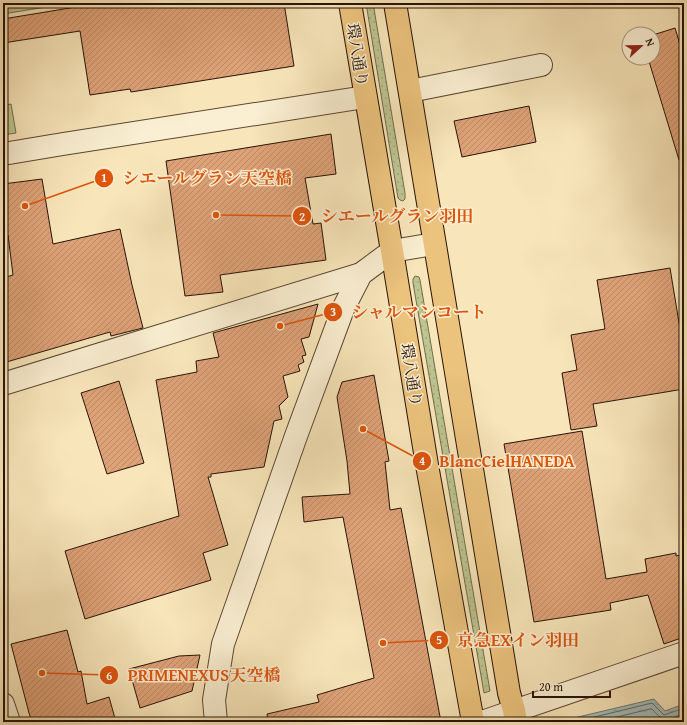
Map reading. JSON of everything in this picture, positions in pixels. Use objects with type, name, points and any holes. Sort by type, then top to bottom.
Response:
[{"type":"highway","name":"環八通り","points":[[350,3],[427,465],[473,722]]},
{"type":"highway","points":[[395,3],[509,693],[515,716]]},
{"type":"street","points":[[410,91],[541,65]]},
{"type":"street","points":[[3,154],[365,97]]},
{"type":"street","points":[[3,384],[361,274],[392,251],[434,244]]},
{"type":"street","points":[[216,722],[214,700],[223,644],[296,436],[343,309],[361,274]]},
{"type":"street","points":[[482,722],[515,716],[684,652]]},
{"type":"street","points":[[3,704],[8,722]]},
{"type":"green space","points":[[3,3],[45,3],[46,7],[3,14]]},
{"type":"green space","points":[[366,3],[373,3],[405,193],[405,199],[403,201],[398,198]]},
{"type":"green space","points":[[11,104],[16,133],[3,135],[3,106]]},
{"type":"green space","points":[[415,276],[419,277],[420,280],[490,691],[484,693],[413,283]]},
{"type":"water","points":[[654,699],[665,711],[684,704],[684,722],[557,722]]},
{"type":"building","points":[[76,3],[284,3],[294,66],[131,92],[130,89],[90,95],[80,31],[3,43],[3,19],[76,7]]},
{"type":"building","points":[[675,28],[684,58],[684,159],[679,160],[650,66],[661,66],[661,32]]},
{"type":"building","points":[[529,106],[536,142],[462,157],[454,121]]},
{"type":"building","points":[[331,134],[336,174],[305,178],[313,224],[321,223],[326,260],[220,275],[223,292],[185,296],[166,161]]},
{"type":"building","points":[[42,179],[53,244],[120,229],[143,328],[111,336],[110,332],[3,363],[3,278],[13,275],[8,235],[3,236],[3,184]]},
{"type":"building","points":[[670,268],[681,335],[684,335],[684,389],[593,404],[597,426],[571,430],[562,373],[577,370],[571,335],[605,329],[597,280]]},
{"type":"building","points":[[318,304],[309,337],[301,339],[306,355],[302,356],[304,362],[298,365],[300,371],[283,376],[288,397],[279,406],[282,419],[274,421],[264,467],[211,474],[211,477],[208,477],[228,545],[203,553],[211,580],[85,619],[65,551],[179,516],[156,380],[197,372],[196,361],[219,357],[213,333]]},
{"type":"building","points":[[374,375],[389,461],[385,462],[390,510],[401,508],[441,722],[268,722],[267,714],[319,702],[317,695],[374,678],[343,517],[304,522],[302,497],[350,494],[347,461],[337,397],[342,382]]},
{"type":"building","points":[[119,381],[144,463],[107,474],[81,393]]},
{"type":"building","points":[[582,431],[606,579],[647,572],[645,559],[676,553],[676,556],[684,554],[684,637],[664,644],[648,595],[610,603],[611,610],[534,622],[504,444]]},
{"type":"building","points":[[67,630],[78,672],[81,671],[87,704],[109,697],[116,722],[32,722],[11,644]]},
{"type":"building","points":[[200,655],[192,691],[140,708],[129,669],[179,656]]},
{"type":"place","name":"シエールグラン天空橋","points":[[25,206]]},
{"type":"place","name":"シエールグラン羽田","points":[[216,215]]},
{"type":"place","name":"シャルマンコート","points":[[280,326]]},
{"type":"place","name":"BlancCielHANEDA","points":[[363,429]]},
{"type":"place","name":"京急EXイン羽田","points":[[383,643]]},
{"type":"place","name":"PRIMENEXUS天空橋","points":[[42,673]]}]
